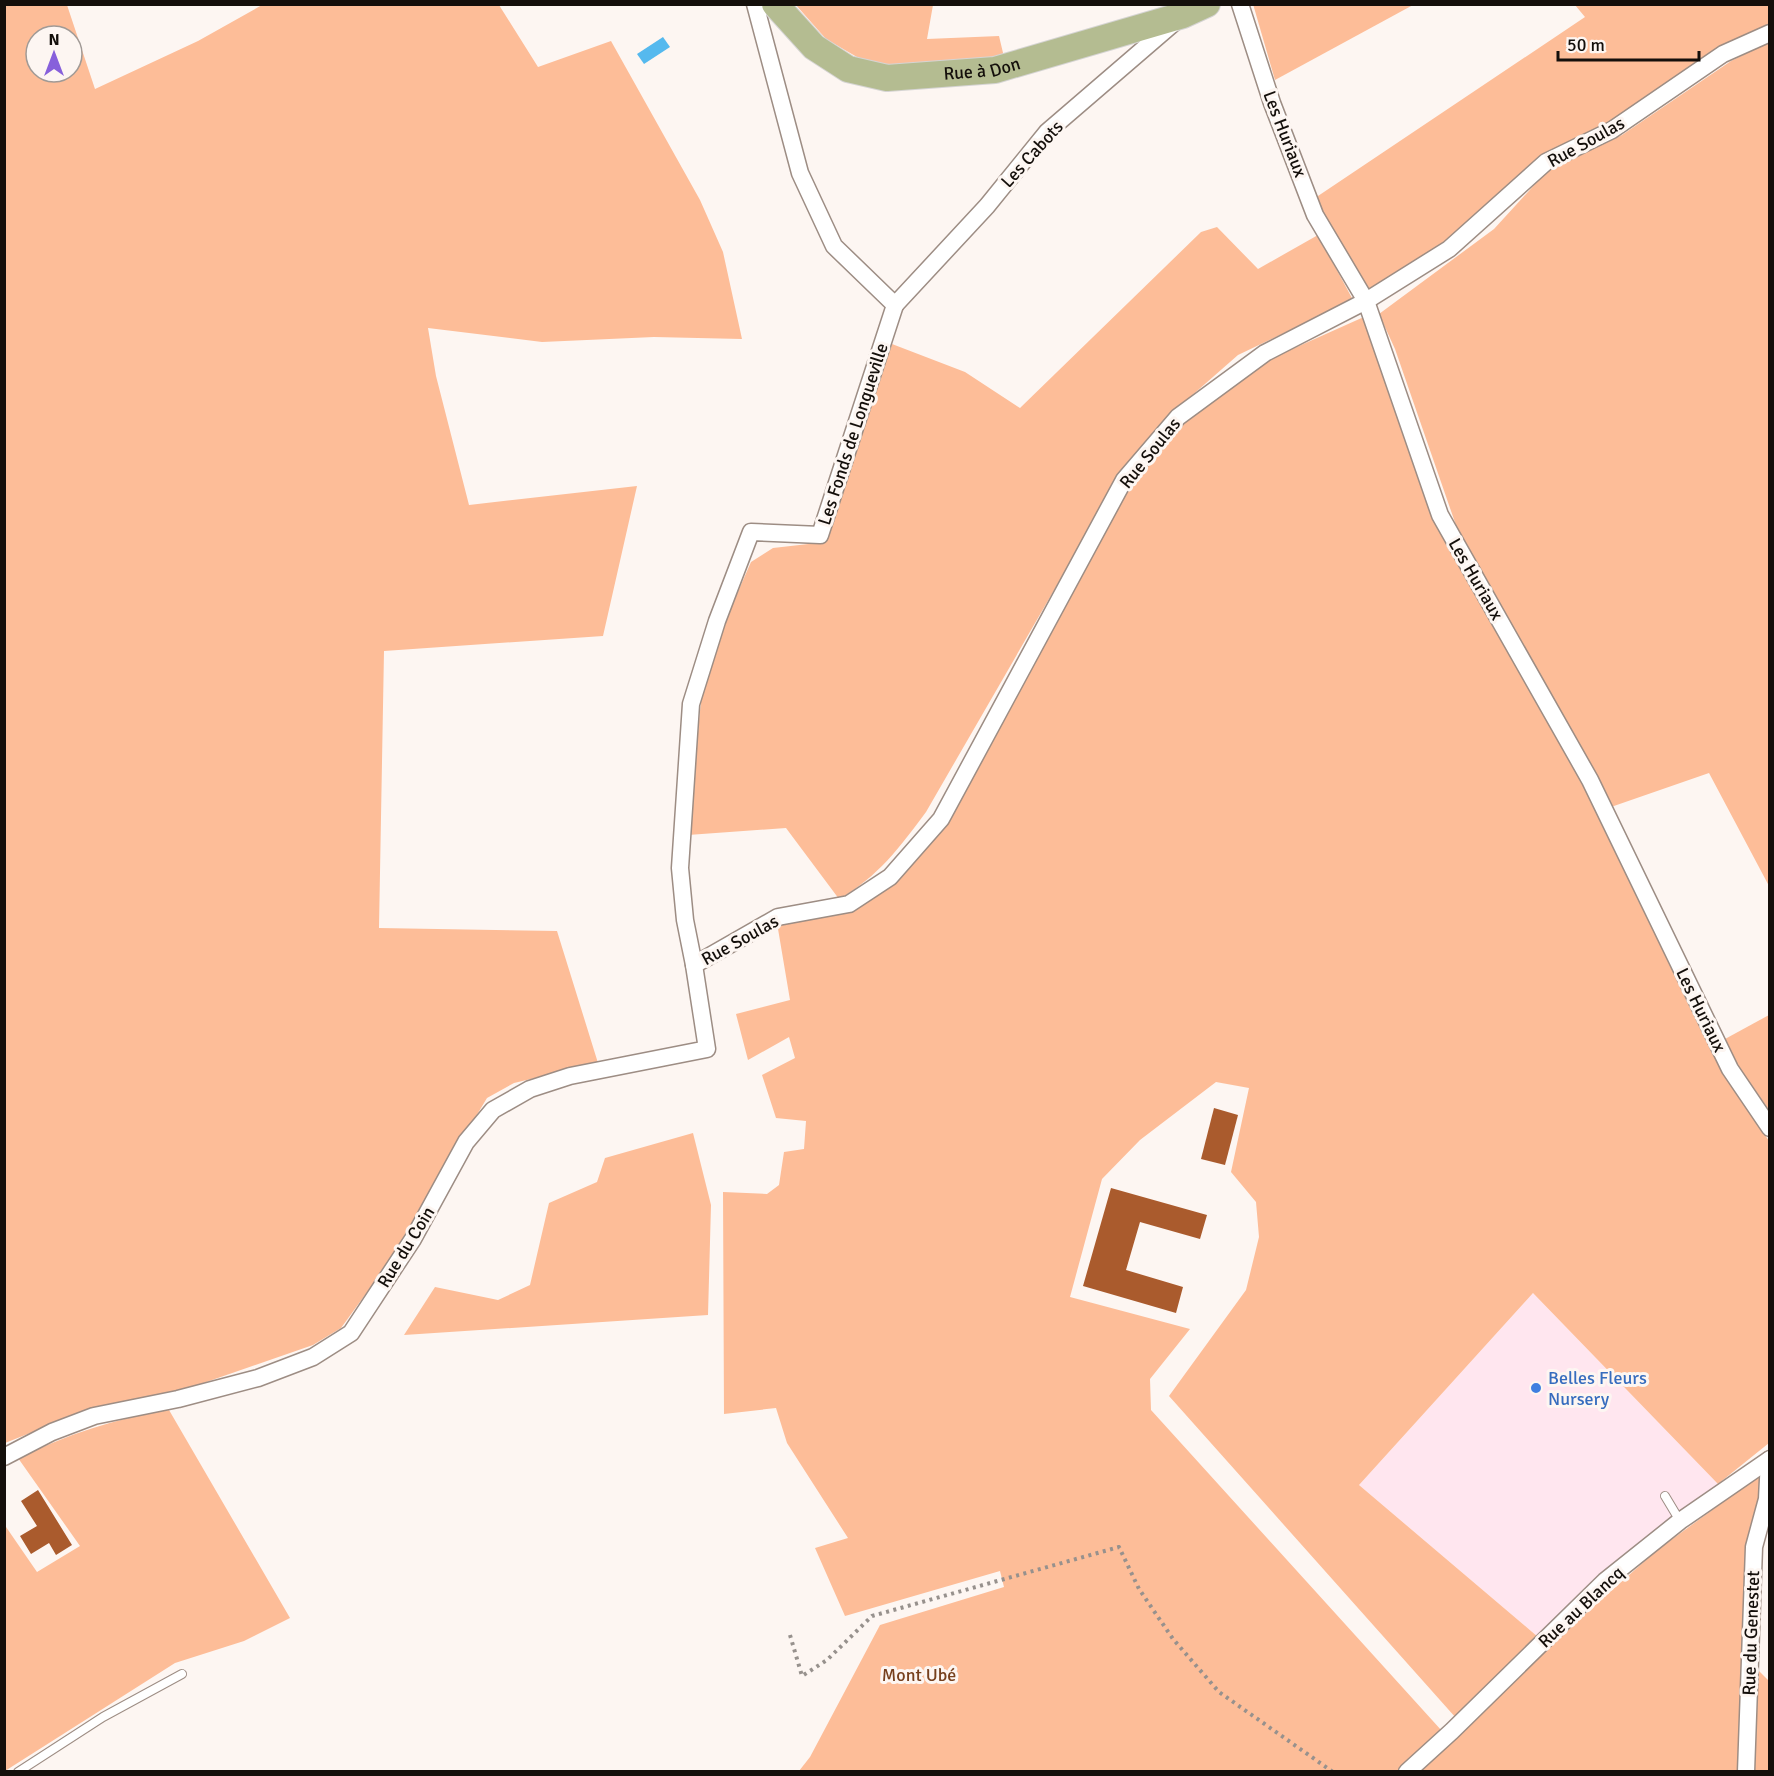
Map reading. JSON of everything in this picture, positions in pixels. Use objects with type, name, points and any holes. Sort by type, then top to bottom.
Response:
[{"type":"main road","name":"Rue à Don","points":[[775,4],[814,47],[848,69],[887,78],[995,70],[1183,15],[1207,4]]},
{"type":"street","points":[[755,4],[800,173],[834,246],[895,305]]},
{"type":"street","name":"Les Huriaux","points":[[1240,4],[1272,103],[1315,215],[1366,301],[1440,515],[1590,780],[1730,1069],[1770,1128]]},
{"type":"street","name":"Les Cabots","points":[[895,305],[987,206],[1047,132],[1183,15]]},
{"type":"street","name":"Rue Soulas","points":[[694,965],[778,916],[849,904],[890,877],[941,819],[1124,480],[1178,417],[1265,353],[1366,301],[1449,249],[1546,162],[1612,130],[1723,54],[1770,33]]},
{"type":"street","name":"Les Fonds de Longueville","points":[[694,965],[684,920],[680,868],[691,704],[694,693],[717,621],[751,532],[820,535],[895,305]]},
{"type":"street","name":"Rue du Coin","points":[[4,1457],[52,1432],[94,1416],[178,1399],[258,1378],[313,1357],[351,1333],[413,1239],[466,1142],[493,1110],[530,1089],[570,1076],[707,1049],[694,965]]},
{"type":"street","name":"Rue au Blancq","points":[[1407,1772],[1605,1581],[1680,1521],[1769,1460]]},
{"type":"street","name":"Rue du Genestet","points":[[1746,1772],[1754,1548],[1767,1499],[1769,1460]]},
{"type":"lane","points":[[1665,1496],[1680,1521]]},
{"type":"lane","points":[[18,1772],[103,1717],[182,1674]]},
{"type":"path","points":[[790,1635],[802,1676],[827,1660],[872,1617],[1119,1547],[1139,1589],[1173,1639],[1219,1692],[1333,1772]]},
{"type":"shaded area","name":"Belles Fleurs Nursery","points":[[1533,1293],[1718,1484],[1538,1637],[1359,1485]]},
{"type":"green space","points":[[1253,4],[1413,4],[1413,5],[1275,80]]},
{"type":"green space","points":[[5,5],[67,5],[73,24],[24,24],[24,84],[84,84],[84,56],[95,89],[198,41],[262,5],[499,5],[538,67],[611,41],[700,200],[723,252],[742,339],[654,337],[542,342],[428,328],[436,376],[469,505],[637,486],[603,636],[384,651],[379,928],[557,931],[598,1063],[514,1083],[487,1098],[386,1266],[341,1328],[313,1345],[189,1388],[68,1418],[5,1443]]},
{"type":"green space","points":[[796,5],[933,5],[927,39],[999,36],[1004,57],[911,68],[869,64],[826,39]]},
{"type":"green space","points":[[1575,5],[1769,5],[1769,24],[1726,47],[1644,99],[1448,242],[1370,290],[1325,219],[1315,198],[1585,17]]},
{"type":"green space","points":[[1769,42],[1769,886],[1709,773],[1611,807],[1459,534],[1395,349],[1379,314],[1494,229],[1548,170],[1622,135],[1731,61]]},
{"type":"green space","points":[[1217,227],[1258,269],[1318,235],[1353,300],[1238,355],[1181,405],[1124,469],[926,812],[897,849],[866,881],[839,899],[786,828],[688,835],[701,701],[722,628],[751,562],[773,548],[826,542],[892,344],[965,372],[1020,408],[1201,232]]},
{"type":"green space","name":"Mont Ubé","points":[[1366,316],[1434,520],[1581,781],[1739,1096],[1769,1141],[1769,1443],[1718,1484],[1533,1293],[1359,1485],[1538,1637],[1456,1718],[1169,1396],[1246,1290],[1259,1237],[1256,1202],[1231,1172],[1249,1088],[1216,1082],[1140,1140],[1102,1179],[1070,1297],[1190,1329],[1150,1379],[1151,1410],[1442,1731],[1398,1771],[799,1771],[810,1757],[880,1625],[1004,1587],[1000,1571],[845,1616],[815,1548],[848,1538],[787,1443],[776,1408],[724,1414],[723,1192],[767,1194],[779,1185],[784,1152],[804,1149],[806,1121],[776,1118],[762,1075],[795,1058],[789,1037],[748,1060],[736,1014],[790,1000],[777,923],[894,883],[1135,479],[1187,420],[1268,360]]},
{"type":"green space","points":[[1769,1015],[1769,1110],[1739,1067],[1725,1039]]},
{"type":"green space","points":[[693,1133],[711,1205],[708,1315],[404,1335],[435,1287],[498,1300],[530,1285],[549,1203],[597,1182],[605,1158]]},
{"type":"green space","points":[[169,1410],[290,1618],[244,1641],[175,1663],[5,1771],[4,1524],[37,1572],[80,1546],[18,1458],[92,1428]]},
{"type":"green space","points":[[1760,1475],[1764,1483],[1742,1771],[1420,1772],[1573,1625],[1656,1551]]},
{"type":"green space","points":[[1752,1664],[1769,1681],[1769,1771],[1754,1771]]},
{"type":"water","points":[[663,37],[670,47],[644,64],[637,54]]},
{"type":"building","points":[[1214,1108],[1238,1115],[1225,1165],[1201,1159]]},
{"type":"building","points":[[1111,1188],[1207,1215],[1200,1239],[1140,1222],[1126,1270],[1183,1287],[1176,1313],[1083,1286]]},
{"type":"building","points":[[38,1490],[72,1545],[56,1555],[49,1543],[31,1554],[20,1536],[37,1526],[21,1501]]},
{"type":"place","name":"Belles Fleurs Nursery","points":[[1536,1388]]}]
